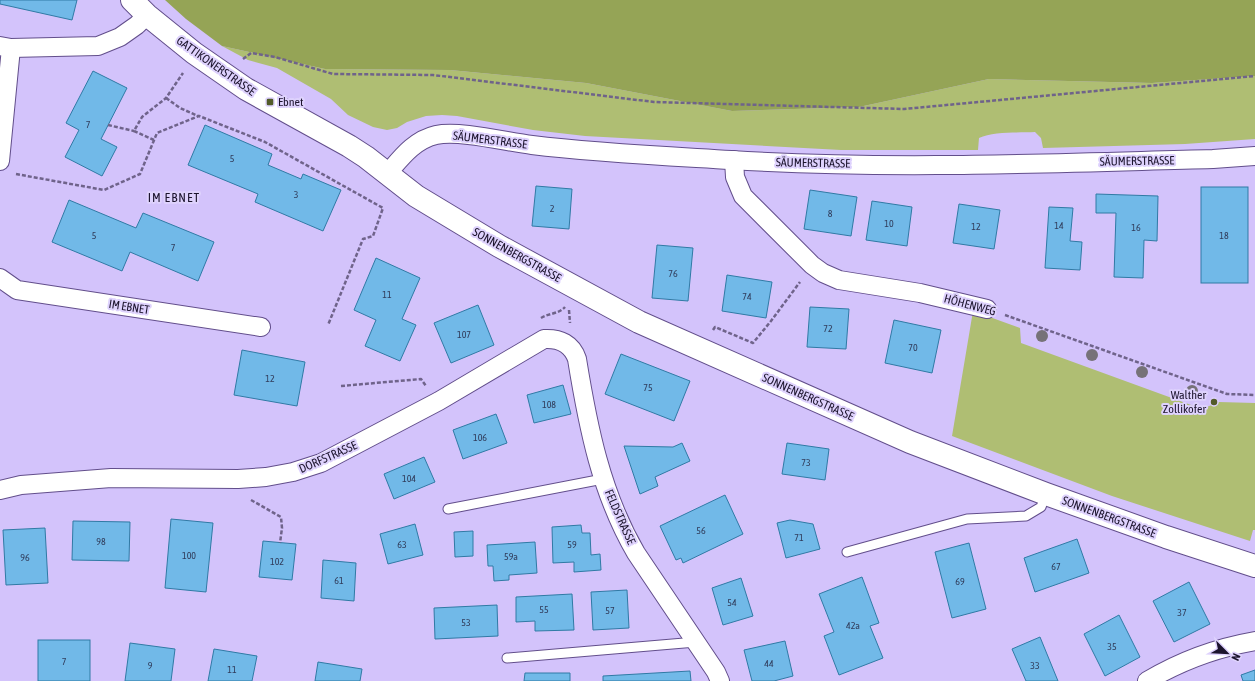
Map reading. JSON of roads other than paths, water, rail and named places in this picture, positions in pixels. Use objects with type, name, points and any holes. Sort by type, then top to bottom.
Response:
[{"type":"main road","name":"GATTIKONERSTRASSE","points":[[140,7],[194,52],[246,89],[349,146],[366,157],[387,174]]},
{"type":"main road","name":"SONNENBERGSTRASSE","points":[[387,174],[416,196],[499,246],[639,322],[910,442],[1046,494],[1166,537],[1255,566]]},
{"type":"street","points":[[6,167],[5,47],[98,46],[120,37],[137,25],[140,7]]},
{"type":"street","name":"SÄUMERSTRASSE","points":[[387,174],[413,145],[436,135],[467,135],[531,145],[580,150],[793,163],[941,165],[1213,159],[1255,156]]},
{"type":"street","name":"HÖHENWEG","points":[[734,160],[735,178],[743,196],[812,265],[824,273],[839,280],[920,293],[987,309]]},
{"type":"street","name":"IM EBNET","points":[[0,278],[17,290],[261,327]]},
{"type":"street","name":"DORFSTRASSE","points":[[0,490],[22,485],[111,478],[238,479],[266,477],[293,472],[321,463],[439,402],[544,339],[558,340]]},
{"type":"street","name":"FELDSTRASSE","points":[[558,340],[568,344],[577,359],[591,438],[614,510],[626,535],[716,672],[720,681]]},
{"type":"street","points":[[1147,681],[1189,659],[1214,650],[1255,641]]},
{"type":"lane","points":[[448,509],[603,479]]},
{"type":"lane","points":[[847,552],[967,519],[1026,516],[1041,507],[1046,494]]},
{"type":"lane","points":[[507,658],[696,642]]},
{"type":"place","name":"Ebnet","points":[[270,102]]},
{"type":"place","name":"Walther Zollikofer","points":[[1214,402]]},
{"type":"district","name":"IM EBNET","points":[[174,197]]}]
